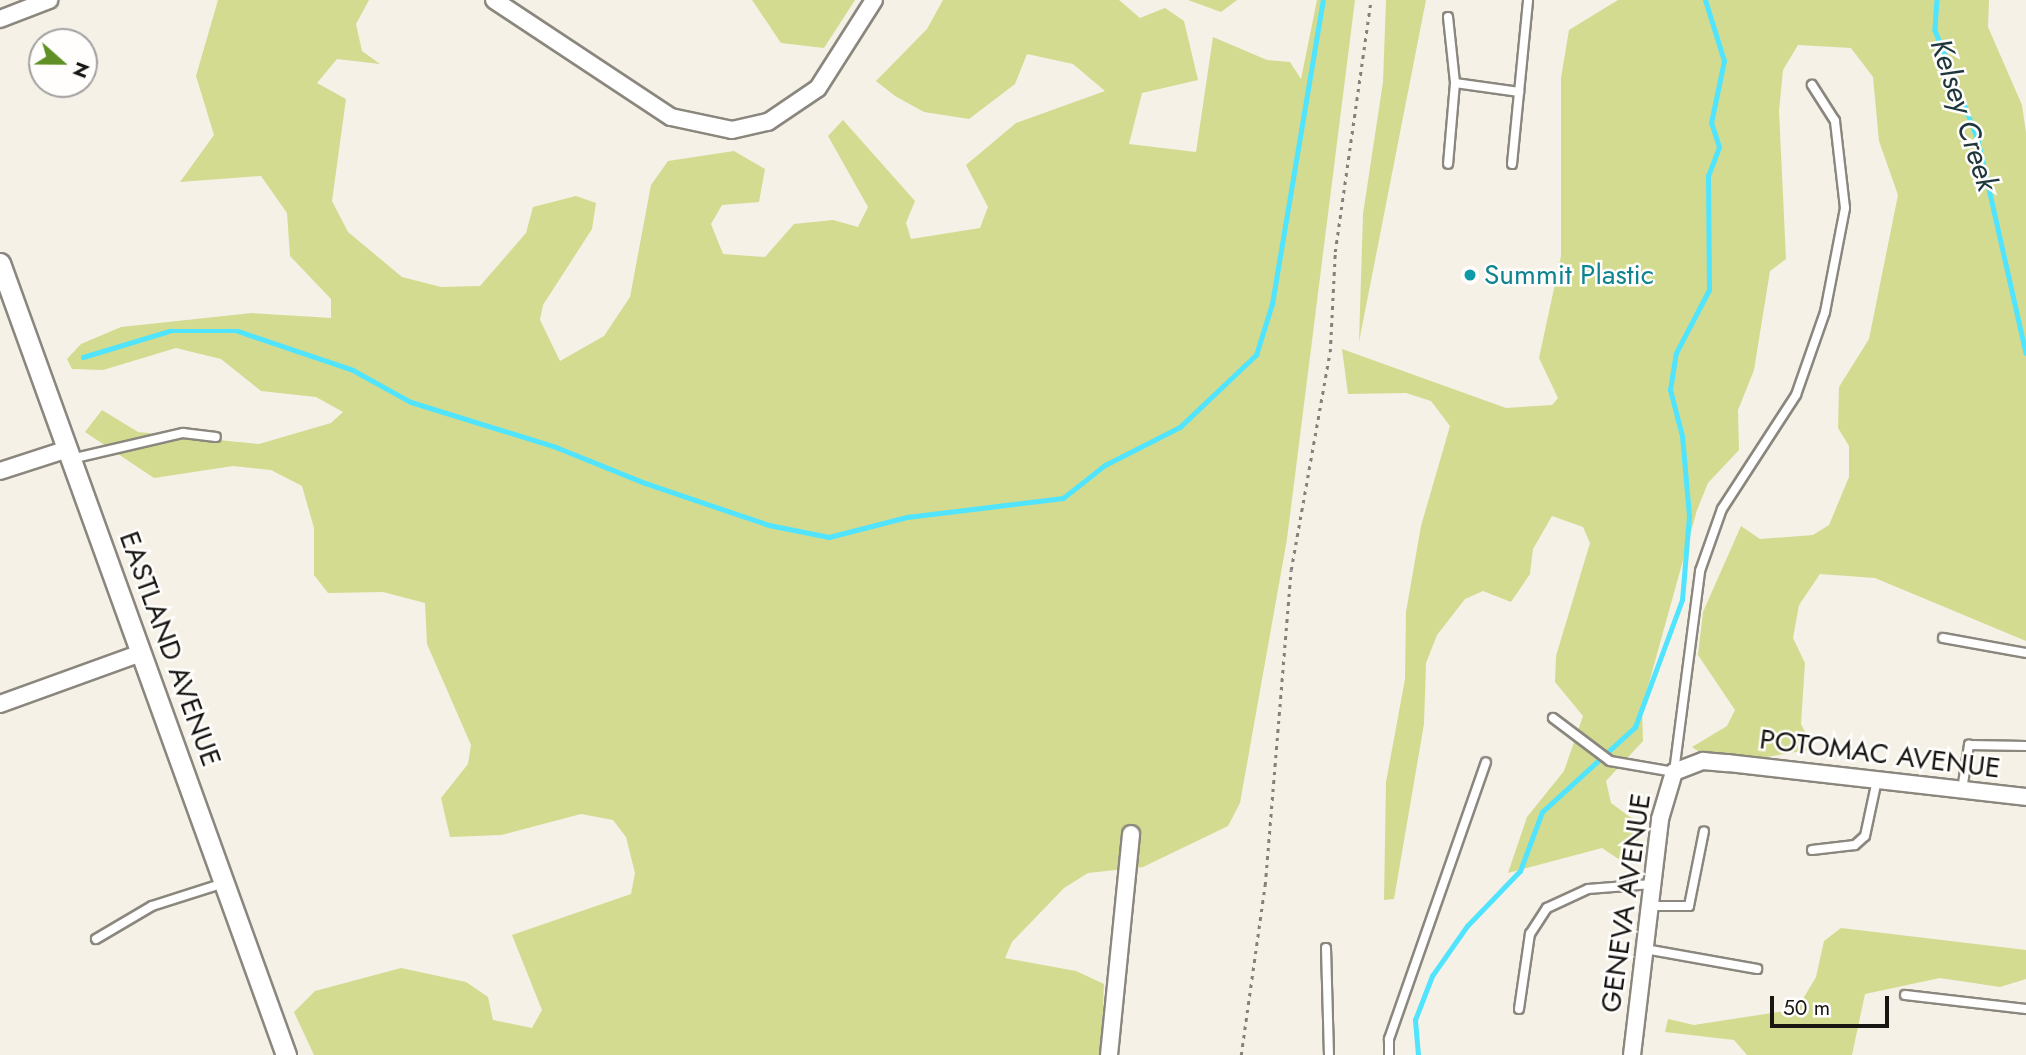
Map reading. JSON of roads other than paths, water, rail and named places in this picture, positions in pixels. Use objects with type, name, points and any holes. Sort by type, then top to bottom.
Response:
[{"type":"street","points":[[0,19],[49,0]]},
{"type":"street","points":[[494,0],[671,117],[732,130],[768,122],[818,89],[874,0]]},
{"type":"street","name":"EASTLAND AVENUE","points":[[0,263],[286,1055]]},
{"type":"street","points":[[0,471],[70,454]]},
{"type":"street","points":[[0,704],[141,653]]},
{"type":"street","name":"GENEVA AVENUE","points":[[1632,1055],[1664,795],[1674,772],[1703,761],[1728,763]]},
{"type":"street","name":"POTOMAC AVENUE","points":[[1728,763],[2026,797]]},
{"type":"street","points":[[1109,1055],[1131,834]]},
{"type":"lane","points":[[1512,164],[1528,0]]},
{"type":"lane","points":[[1448,17],[1455,83],[1448,164]]},
{"type":"lane","points":[[1455,83],[1519,92]]},
{"type":"lane","points":[[1553,718],[1609,761],[1674,772],[1700,571],[1722,509],[1796,395],[1828,299],[1845,208],[1835,121],[1812,85]]},
{"type":"lane","points":[[70,454],[183,433],[216,437]]},
{"type":"lane","points":[[1943,638],[2026,653]]},
{"type":"lane","points":[[1962,790],[1969,745],[2026,746]]},
{"type":"lane","points":[[1389,1055],[1389,1039],[1486,762]]},
{"type":"lane","points":[[1812,850],[1855,845],[1865,836],[1877,780]]},
{"type":"lane","points":[[1650,906],[1689,906],[1704,831]]},
{"type":"lane","points":[[96,939],[152,906],[224,883]]},
{"type":"lane","points":[[1518,1009],[1530,934],[1547,908],[1588,889],[1653,884]]},
{"type":"lane","points":[[1326,948],[1329,1055]]},
{"type":"lane","points":[[1644,949],[1758,969]]},
{"type":"lane","points":[[1905,995],[2026,1009]]},
{"type":"waterway","points":[[83,357],[169,331],[238,331],[353,370],[411,402],[556,447],[645,483],[769,525],[829,537],[907,517],[1063,498],[1105,465],[1180,427],[1256,355],[1272,304],[1323,0]]},
{"type":"waterway","points":[[1418,1055],[1415,1020],[1432,976],[1467,926],[1520,871],[1542,812],[1635,727],[1682,600],[1689,516],[1682,436],[1670,390],[1676,353],[1709,290],[1708,176],[1719,147],[1711,123],[1724,61],[1705,0]]},
{"type":"waterway","name":"Kelsey Creek","points":[[1937,0],[1935,30],[1978,140],[2026,353]]},
{"type":"place","name":"Summit Plastic","points":[[1470,275]]}]
